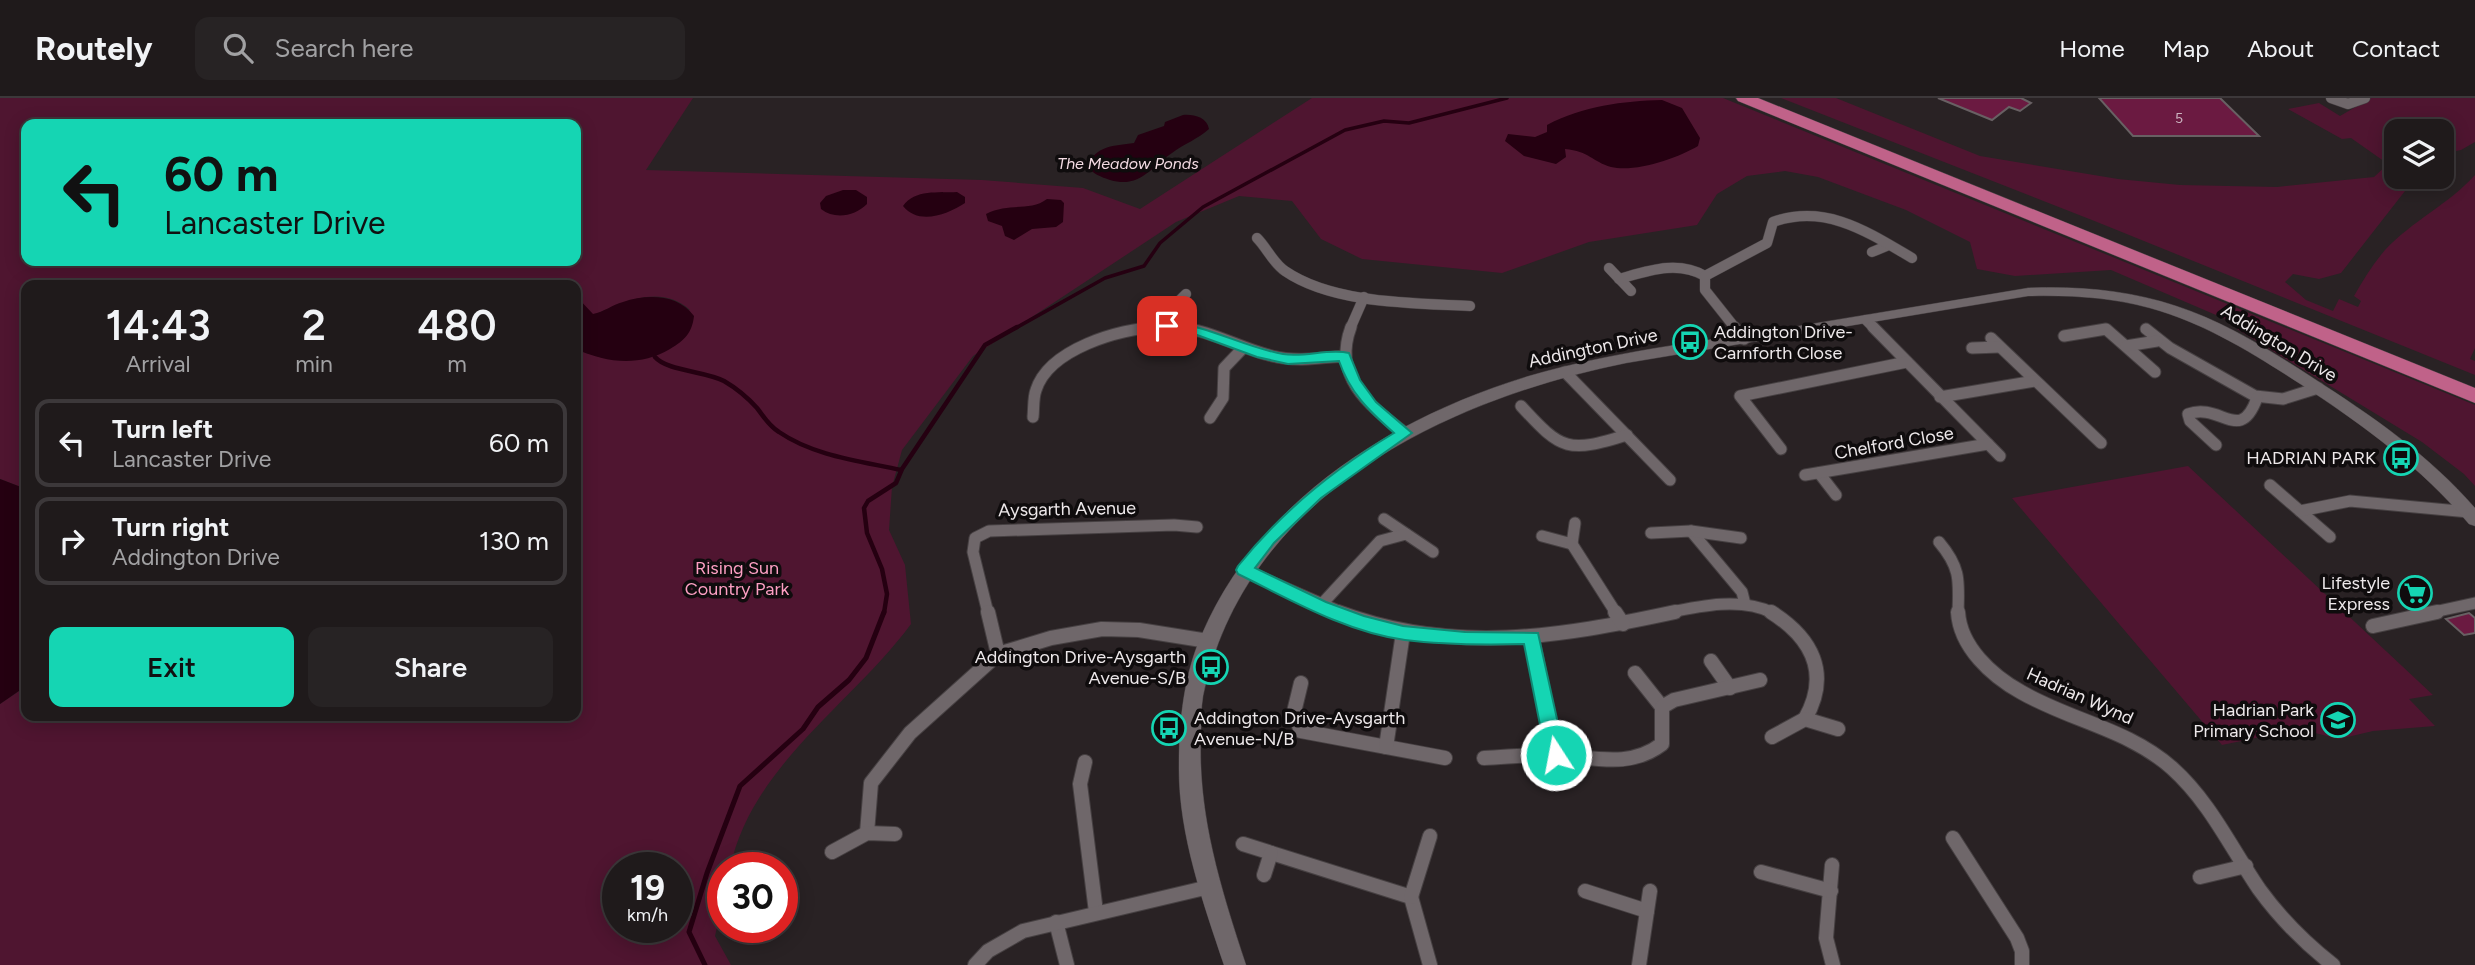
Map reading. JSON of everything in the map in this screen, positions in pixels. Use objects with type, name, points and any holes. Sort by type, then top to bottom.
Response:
[{"type":"highway","points":[[1744,98],[2475,396]]},
{"type":"highway","points":[[1765,98],[2475,383]]},
{"type":"street","points":[[2331,98],[2343,105],[2352,106],[2365,98]]},
{"type":"street","points":[[1744,339],[1705,290],[1705,276],[1767,243],[1773,222],[1786,215],[1809,212],[1838,220],[1912,258]]},
{"type":"street","points":[[1258,238],[1271,259],[1286,272],[1314,284],[1364,297],[1470,306]]},
{"type":"street","points":[[1872,252],[1889,245]]},
{"type":"street","points":[[1619,279],[1665,267],[1688,269],[1705,276]]},
{"type":"street","points":[[1609,268],[1631,291]]},
{"type":"street","name":"Addington Drive","points":[[1235,965],[1209,887],[1197,834],[1189,765],[1191,712],[1197,676],[1224,604],[1244,570],[1269,539],[1315,494],[1365,457],[1405,433],[1480,398],[1565,372],[1744,339],[2028,292],[2092,293],[2137,300],[2206,322],[2240,340],[2318,388],[2406,452],[2472,516]]},
{"type":"street","points":[[1167,326],[1170,310],[1186,294]]},
{"type":"street","points":[[1364,297],[1346,340],[1344,356],[1353,380],[1366,399],[1405,433]]},
{"type":"street","name":"Chelford Close","points":[[1866,320],[2000,456]]},
{"type":"street","points":[[1033,417],[1037,386],[1055,365],[1080,345],[1133,330],[1167,326],[1191,328],[1243,348],[1288,359],[1344,356]]},
{"type":"street","points":[[2064,336],[2106,329],[2155,372]]},
{"type":"street","points":[[2146,329],[2157,341],[2257,398],[2273,401],[2288,399],[2318,388]]},
{"type":"street","points":[[2126,346],[2157,341]]},
{"type":"street","points":[[1972,348],[1995,343],[2101,443]]},
{"type":"street","points":[[1210,418],[1223,398],[1224,368],[1243,348]]},
{"type":"street","points":[[1781,449],[1740,396],[1907,362]]},
{"type":"street","points":[[1565,372],[1670,480]]},
{"type":"street","points":[[1940,397],[2035,381]]},
{"type":"street","points":[[2216,444],[2190,421],[2188,414],[2196,409],[2207,410],[2236,422],[2247,421],[2253,416],[2257,398]]},
{"type":"street","points":[[1521,406],[1553,442],[1572,449],[1588,448],[1627,435]]},
{"type":"street","name":"Chelford Close","points":[[1805,475],[1988,444]]},
{"type":"street","points":[[1646,475],[1661,470]]},
{"type":"street","points":[[1819,473],[1836,495]]},
{"type":"street","points":[[2270,485],[2330,537]]},
{"type":"street","points":[[2300,511],[2350,501],[2472,516]]},
{"type":"street","points":[[1384,519],[1433,552]]},
{"type":"street","points":[[1572,544],[1576,523]]},
{"type":"street","name":"Aysgarth Avenue","points":[[998,654],[972,552],[975,538],[989,531],[1005,529],[1052,531],[1174,525],[1197,527]]},
{"type":"street","points":[[1651,533],[1691,531],[1741,538]]},
{"type":"street","points":[[1691,531],[1742,592],[1745,604]]},
{"type":"street","points":[[1320,606],[1380,541],[1406,534]]},
{"type":"street","points":[[1542,536],[1572,544],[1623,624]]},
{"type":"street","name":"Hadrian Wynd","points":[[1938,542],[1952,558],[1958,575],[1958,618],[1963,632],[1985,665],[2008,684],[2030,697],[2126,736],[2153,753],[2198,794],[2286,922],[2333,965]]},
{"type":"street","points":[[1244,570],[1360,622],[1403,633],[1465,638],[1532,637],[1623,624],[1708,604],[1745,604],[1770,611],[1791,625],[1806,642],[1818,666],[1819,685],[1814,704],[1805,719],[1772,737]]},
{"type":"street","points":[[2373,625],[2475,603]]},
{"type":"street","points":[[867,833],[871,783],[910,733],[998,654],[1051,638],[1102,629],[1139,630],[1208,642]]},
{"type":"street","points":[[1386,747],[1403,633]]},
{"type":"street","points":[[1532,637],[1556,755]]},
{"type":"street","points":[[1711,661],[1730,688]]},
{"type":"street","points":[[1485,758],[1556,755],[1606,761],[1653,752],[1662,744],[1662,707],[1635,673]]},
{"type":"street","points":[[1662,707],[1674,700],[1760,680]]},
{"type":"street","points":[[1301,683],[1294,712],[1301,731],[1445,758]]},
{"type":"street","points":[[1805,719],[1838,729]]},
{"type":"street","points":[[1085,762],[1080,785],[1096,912]]},
{"type":"street","points":[[832,852],[867,833],[895,834]]},
{"type":"street","points":[[1430,836],[1412,897],[1430,965]]},
{"type":"street","points":[[1953,838],[2017,938],[2022,951],[2022,965]]},
{"type":"street","points":[[1243,844],[1412,897]]},
{"type":"street","points":[[1264,875],[1271,853]]},
{"type":"street","points":[[1832,865],[1826,938],[1833,965]]},
{"type":"street","points":[[2200,877],[2246,866]]},
{"type":"street","points":[[1761,872],[1831,891]]},
{"type":"street","points":[[975,965],[988,951],[1023,931],[1209,887]]},
{"type":"street","points":[[1585,891],[1647,911]]},
{"type":"street","points":[[1639,965],[1650,891]]},
{"type":"street","points":[[1056,922],[1067,965]]},
{"type":"green space","name":"Rising Sun Country Park","points":[[0,98],[693,98],[646,170],[982,180],[1083,188],[1140,209],[1312,98],[1723,98],[2475,405],[2475,486],[2464,474],[2422,442],[2237,329],[2237,324],[2111,270],[2015,276],[1977,269],[1970,242],[1906,210],[1818,177],[1785,171],[1747,176],[1717,194],[1697,225],[1589,242],[1502,273],[1362,259],[1321,239],[1292,201],[1239,196],[1176,222],[973,356],[902,450],[892,487],[889,530],[905,565],[911,624],[781,767],[759,798],[742,831],[735,852],[707,852],[707,943],[719,943],[731,965],[0,965],[0,704],[21,690],[21,721],[581,721],[581,351],[588,354],[690,310],[677,301],[648,297],[618,305],[581,322],[581,280],[21,280],[21,487],[0,479]]},
{"type":"green space","points":[[1781,98],[1836,98],[1980,156],[2118,179],[2180,185],[2277,187],[2374,177],[2384,168],[2384,189],[2407,189],[2341,273],[2319,279],[2293,274],[2285,282],[2306,300],[2333,311],[2339,299],[2358,307],[2361,301],[2354,296],[2385,250],[2475,175],[2475,348],[2470,359],[2475,361],[2475,375]]},
{"type":"green space","points":[[2371,98],[2475,98],[2475,142],[2454,151],[2454,119],[2384,119],[2384,161],[2351,138],[2342,139],[2288,109],[2319,103],[2340,116]]},
{"type":"green space","points":[[2188,466],[2433,695],[2409,699],[2435,726],[2373,731],[2339,739],[2299,729],[2222,745],[2012,498]]},
{"type":"water","points":[[1662,100],[1682,108],[1700,138],[1698,146],[1656,163],[1632,168],[1611,167],[1580,152],[1565,149],[1566,157],[1556,164],[1524,156],[1505,141],[1508,134],[1535,137],[1547,132],[1547,125],[1589,109],[1618,103]]},
{"type":"water","name":"The Meadow Ponds","points":[[1183,115],[1199,117],[1206,122],[1209,129],[1137,179],[1129,182],[1110,180],[1087,166],[1101,150],[1134,143],[1138,135],[1164,126],[1165,122]]},
{"type":"water","points":[[843,190],[856,190],[867,197],[867,204],[845,215],[832,215],[821,209],[820,203],[826,196]]},
{"type":"water","points":[[957,192],[965,197],[965,203],[942,214],[917,216],[903,206],[920,194]]},
{"type":"water","name":"The Meadow Ponds","points":[[1047,199],[1061,200],[1064,203],[1063,222],[1056,227],[1032,229],[1014,240],[1005,236],[1002,226],[988,221],[986,214],[995,210],[1034,205]]},
{"type":"water","points":[[662,298],[680,303],[694,316],[684,339],[658,355],[635,361],[599,357],[581,351],[581,301],[593,314],[632,299]]},
{"type":"water","points":[[0,479],[21,487],[21,689],[0,704]]},
{"type":"building","points":[[1938,98],[2021,98],[2031,103],[2020,111],[2009,107],[1992,120]]},
{"type":"building","points":[[2099,98],[2220,98],[2259,136],[2133,136]]},
{"type":"building","points":[[2469,613],[2475,618],[2475,633],[2464,635],[2446,619]]},
{"type":"waterway","points":[[1014,329],[1105,278],[1144,266],[1160,243],[1203,207],[1345,130],[1384,121],[1409,123],[1507,98]]},
{"type":"waterway","points":[[884,613],[887,594],[882,569],[867,533],[864,508],[868,501],[896,483],[902,469],[985,345],[1017,327]]},
{"type":"waterway","points":[[655,357],[668,365],[724,381],[750,401],[775,430],[807,447],[838,457],[901,470]]},
{"type":"waterway","points":[[705,965],[689,932],[707,873],[740,786],[803,729],[818,707],[849,680],[866,658],[884,612]]},
{"type":"place","name":"Addington Drive- Carnforth Close","points":[[1690,342]]},
{"type":"place","name":"HADRIAN PARK","points":[[2401,458]]},
{"type":"place","name":"Lifestyle Express","points":[[2415,593]]},
{"type":"place","name":"Addington Drive-Aysgarth Avenue-S/B","points":[[1211,667]]},
{"type":"place","name":"Hadrian Park Primary School","points":[[2338,720]]},
{"type":"place","name":"Addington Drive-Aysgarth Avenue-N/B","points":[[1169,728]]},
{"type":"route","points":[[1167,326],[1191,328],[1243,348],[1288,359],[1344,356],[1353,380],[1371,405],[1405,433],[1365,457],[1315,494],[1269,539],[1244,570],[1360,622],[1403,633],[1465,638],[1532,637],[1556,755]]}]
